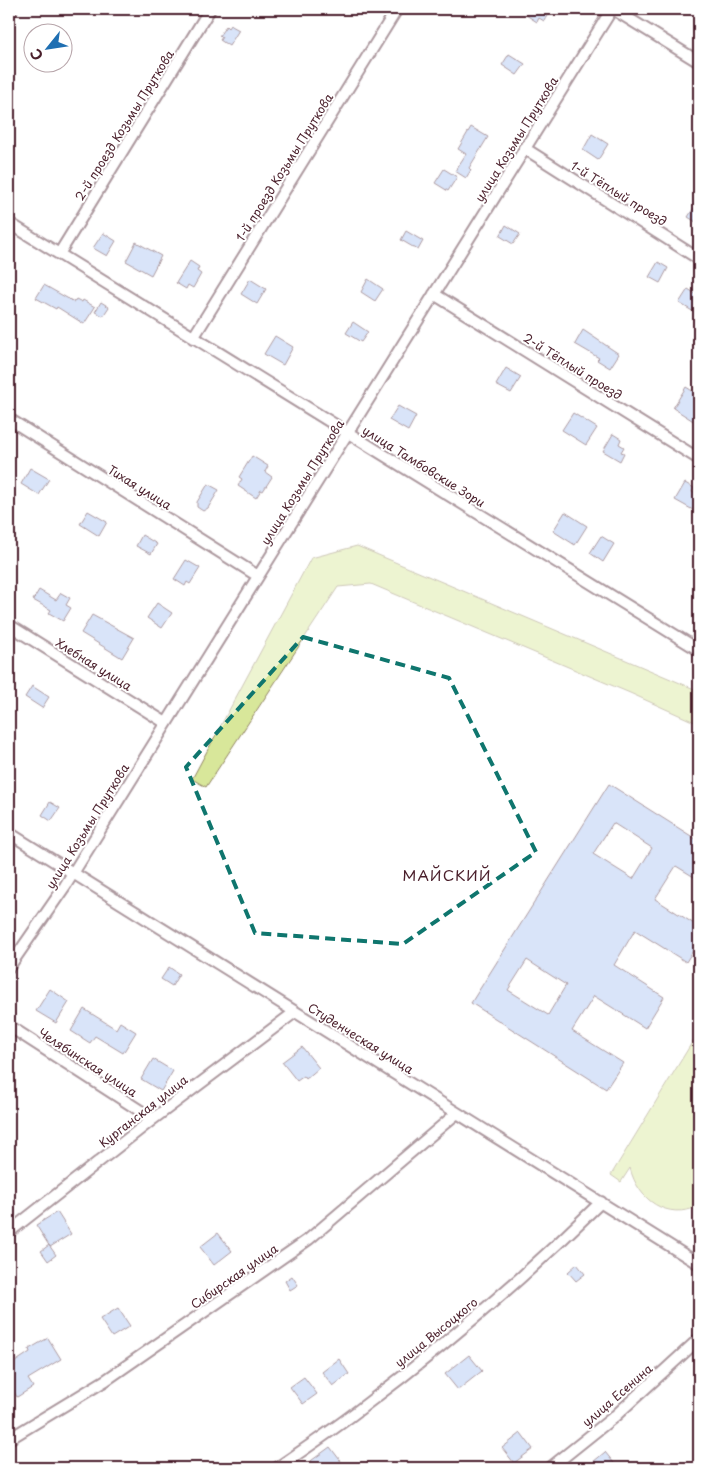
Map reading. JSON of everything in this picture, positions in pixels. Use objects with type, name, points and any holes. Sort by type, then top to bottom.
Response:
[{"type":"street","points":[[9,14],[12,9]]},
{"type":"street","name":"2-й проезд Козьмы Пруткова","points":[[59,254],[210,9]]},
{"type":"street","name":"1-й проезд Козьмы Пруткова","points":[[193,338],[397,9]]},
{"type":"street","points":[[612,9],[699,62]]},
{"type":"street","name":"улица Козьмы Пруткова","points":[[9,967],[73,873],[612,9]]},
{"type":"street","name":"1-й Тёплый проезд","points":[[524,148],[699,259]]},
{"type":"street","name":"улица Тамбовские Зори","points":[[9,223],[699,650]]},
{"type":"street","name":"2-й Тёплый проезд","points":[[434,294],[699,459]]},
{"type":"street","name":"Тихая улица","points":[[9,419],[258,576]]},
{"type":"street","name":"Хлебная улица","points":[[9,625],[166,723]]},
{"type":"street","name":"Студенческая улица","points":[[9,833],[699,1264]]},
{"type":"street","name":"Курганская улица","points":[[9,1232],[153,1119],[295,1012]]},
{"type":"street","name":"Челябинская улица","points":[[9,1026],[153,1119]]},
{"type":"street","name":"Сибирская улица","points":[[9,1439],[106,1380],[309,1239],[458,1113]]},
{"type":"street","name":"улица Высоцкого","points":[[277,1468],[364,1406],[472,1320],[570,1233],[601,1202]]},
{"type":"street","name":"улица Есенина","points":[[550,1468],[615,1416],[699,1339]]},
{"type":"highlighted area","points":[[303,637],[449,678],[536,852],[403,944],[255,933],[186,767]]},
{"type":"green space","points":[[357,546],[699,691],[699,724],[371,584],[338,587],[206,787],[192,779],[311,558]]},
{"type":"green space","points":[[699,1031],[699,1206],[676,1211],[656,1205],[647,1198],[640,1190],[630,1168],[621,1182],[611,1175]]},
{"type":"building","points":[[523,9],[551,9],[544,21],[539,18],[537,22],[526,15],[528,11]]},
{"type":"building","points":[[230,25],[239,30],[229,46],[220,40],[222,37],[219,36],[226,26],[228,28]]},
{"type":"building","points":[[509,54],[525,64],[517,75],[502,65]]},
{"type":"building","points":[[471,127],[488,137],[469,168],[471,170],[466,178],[455,171],[466,154],[458,149]]},
{"type":"building","points":[[592,134],[608,144],[598,160],[583,150]]},
{"type":"building","points":[[444,169],[457,177],[448,191],[435,183]]},
{"type":"building","points":[[699,200],[699,224],[688,217]]},
{"type":"building","points":[[506,225],[520,234],[513,244],[500,236]]},
{"type":"building","points":[[406,231],[423,241],[418,250],[401,240]]},
{"type":"building","points":[[103,233],[116,241],[107,256],[93,248]]},
{"type":"building","points":[[136,242],[161,256],[151,275],[126,261]]},
{"type":"building","points":[[190,261],[199,267],[197,271],[201,274],[193,288],[188,285],[186,289],[176,283]]},
{"type":"building","points":[[658,262],[668,268],[660,283],[649,277]]},
{"type":"building","points":[[250,279],[266,289],[257,304],[241,294]]},
{"type":"building","points":[[368,279],[383,289],[375,301],[361,292]]},
{"type":"building","points":[[44,285],[74,302],[76,299],[82,302],[83,300],[95,307],[84,324],[57,307],[56,309],[36,298]]},
{"type":"building","points":[[688,289],[699,296],[699,303],[694,312],[679,303]]},
{"type":"building","points":[[101,302],[109,307],[103,316],[95,312]]},
{"type":"building","points":[[353,322],[368,332],[361,342],[346,333]]},
{"type":"building","points":[[583,330],[619,354],[610,368],[597,360],[599,358],[575,344]]},
{"type":"building","points":[[275,336],[293,347],[283,365],[264,354]]},
{"type":"building","points":[[506,368],[521,377],[511,393],[496,385]]},
{"type":"building","points":[[686,387],[699,395],[699,415],[695,422],[673,408]]},
{"type":"building","points":[[398,406],[416,416],[408,431],[389,420]]},
{"type":"building","points":[[573,413],[597,428],[586,445],[562,430]]},
{"type":"building","points":[[613,434],[621,439],[619,444],[624,447],[621,452],[624,453],[620,461],[603,451]]},
{"type":"building","points":[[252,456],[268,466],[265,472],[272,477],[256,498],[238,486],[242,479],[239,477]]},
{"type":"building","points":[[30,468],[49,479],[39,495],[21,484]]},
{"type":"building","points":[[685,483],[694,488],[692,492],[699,496],[693,510],[675,500]]},
{"type":"building","points":[[208,484],[219,490],[208,508],[203,511],[197,507],[197,502]]},
{"type":"building","points":[[88,511],[107,522],[99,536],[80,524]]},
{"type":"building","points":[[565,512],[587,526],[575,545],[553,531]]},
{"type":"building","points":[[142,535],[157,544],[151,554],[136,546]]},
{"type":"building","points":[[601,536],[614,544],[603,562],[590,553]]},
{"type":"building","points":[[186,560],[200,568],[190,584],[187,582],[185,586],[174,579]]},
{"type":"building","points":[[39,590],[56,600],[61,593],[70,598],[66,605],[71,608],[63,621],[49,613],[51,610],[33,600]]},
{"type":"building","points":[[157,603],[172,613],[162,628],[147,618]]},
{"type":"building","points":[[92,615],[134,638],[122,658],[81,633]]},
{"type":"building","points":[[32,686],[49,697],[42,708],[25,697]]},
{"type":"building","points":[[609,784],[699,841],[699,880],[676,866],[655,899],[699,927],[699,941],[686,962],[635,930],[614,965],[664,997],[645,1028],[594,996],[572,1031],[623,1063],[606,1089],[471,1003]],"holes":[[[613,823],[652,848],[633,879],[593,854]],[[527,960],[566,985],[548,1015],[508,990]]]},
{"type":"building","points":[[50,802],[60,808],[51,821],[42,815]]},
{"type":"building","points":[[169,967],[179,974],[172,986],[161,979]]},
{"type":"building","points":[[50,989],[69,1002],[56,1023],[36,1011]]},
{"type":"building","points":[[84,1009],[116,1029],[120,1022],[136,1032],[123,1053],[95,1036],[90,1043],[71,1031]]},
{"type":"building","points":[[302,1047],[319,1068],[306,1079],[304,1076],[297,1081],[282,1062]]},
{"type":"building","points":[[153,1059],[173,1071],[161,1091],[141,1079]]},
{"type":"building","points":[[57,1212],[71,1234],[50,1247],[36,1225]]},
{"type":"building","points":[[218,1233],[232,1251],[214,1265],[200,1247]]},
{"type":"building","points":[[49,1245],[56,1255],[48,1261],[41,1251]]},
{"type":"building","points":[[577,1264],[585,1274],[576,1281],[568,1272]]},
{"type":"building","points":[[292,1276],[298,1285],[290,1290],[285,1281]]},
{"type":"building","points":[[118,1308],[130,1326],[112,1337],[100,1319]]},
{"type":"building","points":[[48,1338],[61,1359],[28,1379],[33,1387],[17,1397],[9,1384],[9,1377],[13,1374],[9,1366],[30,1352],[29,1349]]},
{"type":"building","points":[[469,1355],[482,1371],[458,1390],[445,1374]]},
{"type":"building","points":[[339,1359],[349,1374],[333,1386],[322,1372]]},
{"type":"building","points":[[304,1377],[317,1394],[303,1404],[290,1387]]},
{"type":"building","points":[[521,1433],[533,1449],[514,1463],[502,1448]]},
{"type":"building","points":[[330,1447],[346,1468],[312,1468],[308,1463]]},
{"type":"building","points":[[605,1452],[618,1468],[598,1468],[593,1462]]},
{"type":"district","name":"МАЙСКИЙ","points":[[447,874]]}]
